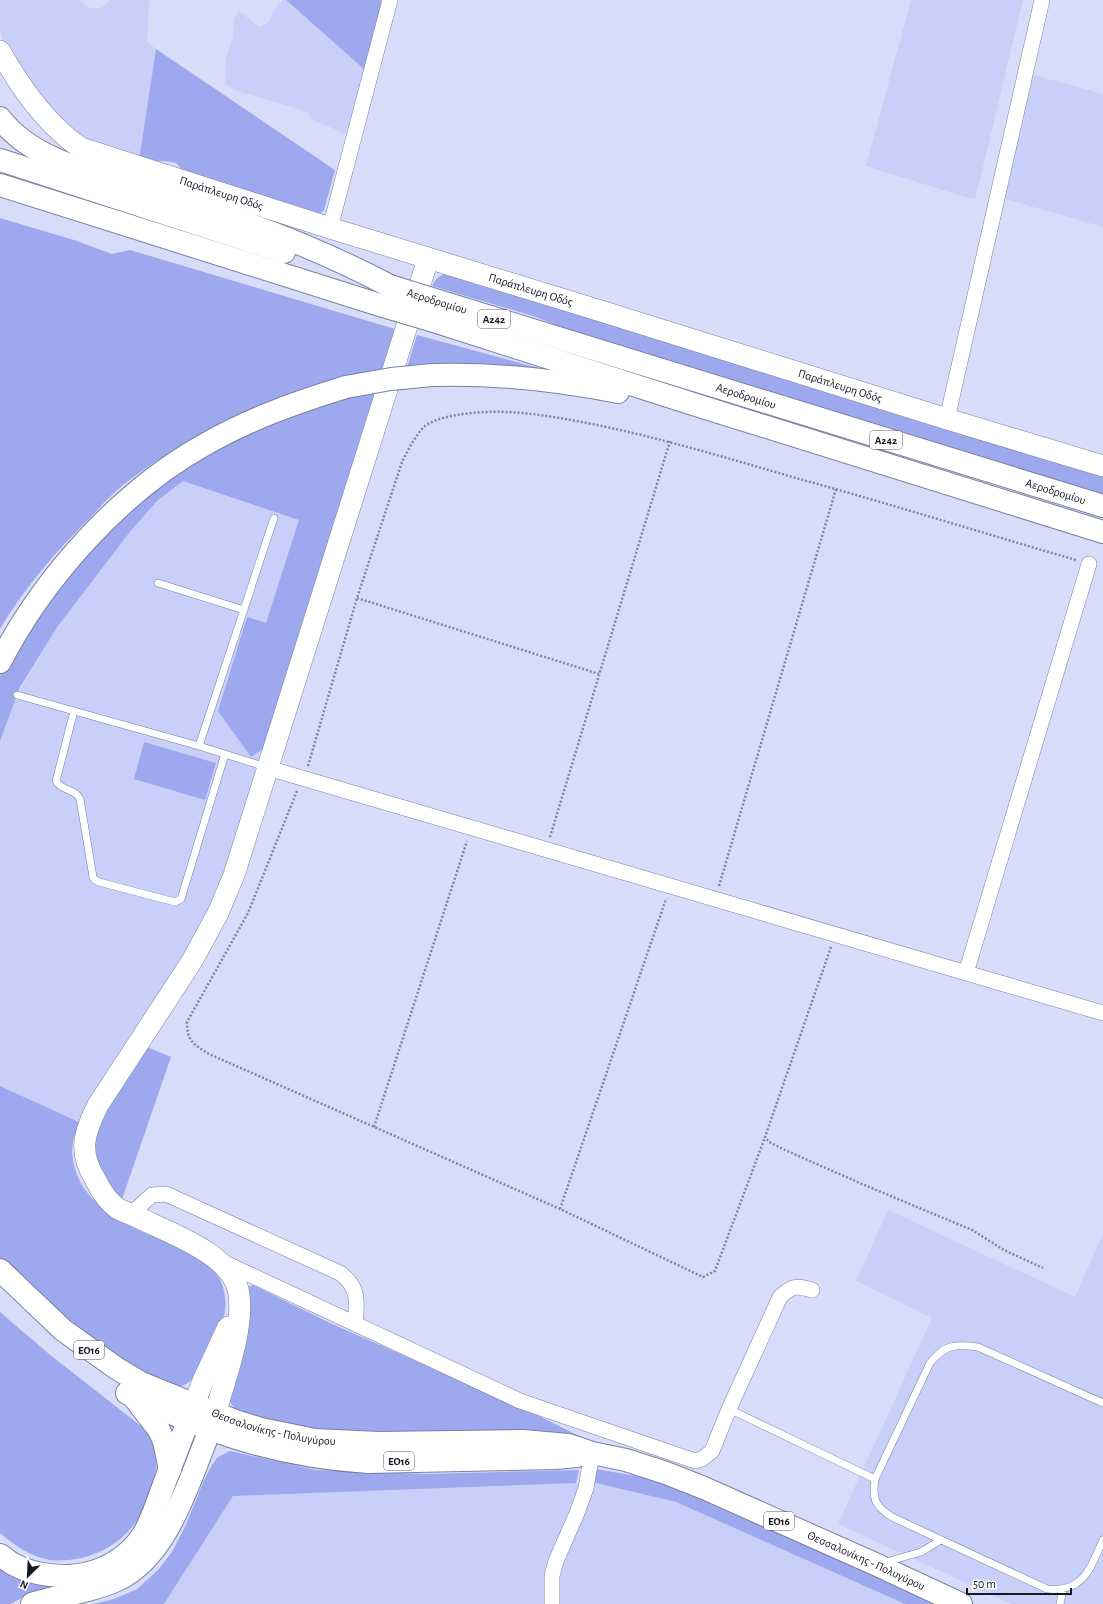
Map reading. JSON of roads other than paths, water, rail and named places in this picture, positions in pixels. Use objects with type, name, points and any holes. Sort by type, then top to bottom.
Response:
[{"type":"main road","points":[[0,118],[6,127],[36,149],[74,166],[169,196],[255,226],[340,260],[386,296]]},
{"type":"main road","points":[[0,160],[386,296]]},
{"type":"main road","points":[[0,185],[386,296]]},
{"type":"main road","name":"Αεροδρομίου","points":[[386,296],[1103,506]]},
{"type":"main road","points":[[443,313],[692,404]]},
{"type":"main road","points":[[0,662],[12,638],[40,596],[68,560],[102,524],[131,497],[172,465],[204,444],[256,419],[288,406],[346,387],[391,379],[432,375],[467,374],[521,378],[602,389],[692,404]]},
{"type":"main road","name":"Αεροδρομίου","points":[[692,404],[1103,532]]},
{"type":"main road","name":"Θεσσαλονίκης - Πολυγύρου","points":[[0,1270],[62,1330],[93,1353],[191,1413]]},
{"type":"main road","name":"Θεσσαλονίκης - Πολυγύρου","points":[[0,1291],[57,1343],[94,1372],[133,1396],[191,1413],[213,1422],[232,1438],[282,1451],[348,1461],[368,1462],[555,1458],[592,1453],[626,1460],[711,1490],[961,1604]]},
{"type":"main road","points":[[133,1396],[159,1430],[164,1441],[170,1470]]},
{"type":"main road","points":[[0,1555],[15,1565],[35,1573],[61,1576],[81,1575],[100,1570],[134,1547],[151,1518],[191,1413]]},
{"type":"main road","points":[[32,1604],[49,1598],[103,1586],[129,1573],[148,1556],[168,1530],[213,1422]]},
{"type":"street","points":[[330,228],[390,0]]},
{"type":"street","points":[[947,420],[1042,0]]},
{"type":"street","name":"Παράπλευρη Οδός","points":[[0,51],[10,69],[41,110],[66,137],[81,148],[428,259],[604,312],[947,420],[1103,466]]},
{"type":"street","points":[[428,259],[234,875],[218,913],[192,961],[98,1105],[87,1127],[84,1147],[88,1168],[100,1188],[117,1208],[199,1247],[218,1259],[520,1402],[695,1461],[702,1459],[712,1451],[729,1409],[780,1297],[790,1288],[802,1287],[812,1290]]},
{"type":"street","points":[[966,973],[1089,564]]},
{"type":"street","points":[[268,768],[1103,1014]]},
{"type":"street","points":[[131,1214],[152,1195],[166,1194],[340,1273],[347,1278],[355,1291],[357,1300],[355,1324]]},
{"type":"street","points":[[191,1413],[203,1381],[228,1327],[233,1306],[229,1282],[218,1259]]},
{"type":"street","points":[[213,1422],[232,1354],[239,1317],[238,1289],[233,1277],[218,1259]]},
{"type":"street","points":[[552,1604],[552,1576],[556,1561],[586,1488],[592,1453]]},
{"type":"lane","points":[[199,746],[274,518]]},
{"type":"lane","points":[[158,583],[244,610]]},
{"type":"lane","points":[[17,695],[199,746],[268,768]]},
{"type":"lane","points":[[74,711],[56,781],[60,786],[75,792],[79,796],[93,876],[95,880],[99,882],[175,902],[181,899],[225,754]]},
{"type":"lane","points":[[1103,1403],[978,1347],[963,1345],[949,1347],[938,1353],[930,1363],[874,1479],[873,1490],[875,1501],[882,1510],[892,1517],[1047,1589],[1063,1589],[1080,1582],[1087,1573],[1103,1540]]},
{"type":"lane","points":[[729,1409],[874,1479]]},
{"type":"lane","points":[[875,1564],[921,1552],[941,1540]]},
{"type":"lane","points":[[1060,1604],[1063,1589]]}]
